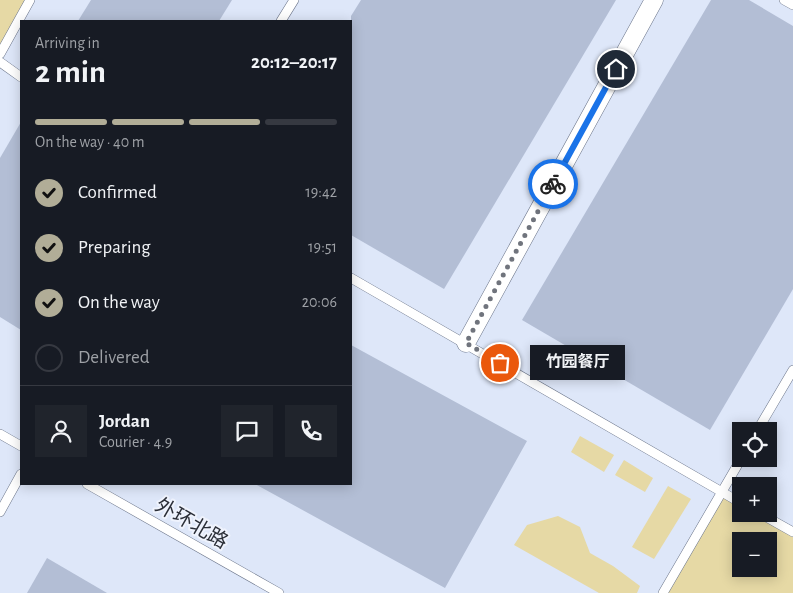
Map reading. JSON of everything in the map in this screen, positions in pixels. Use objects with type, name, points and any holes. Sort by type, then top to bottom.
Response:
[{"type":"street","points":[[466,343],[654,0]]},
{"type":"lane","points":[[0,54],[30,0]]},
{"type":"lane","points":[[282,20],[294,0]]},
{"type":"lane","points":[[784,0],[793,5]]},
{"type":"lane","points":[[0,62],[20,76]]},
{"type":"lane","points":[[352,279],[732,497]]},
{"type":"lane","points":[[762,422],[793,370]]},
{"type":"lane","points":[[0,434],[20,445]]},
{"type":"lane","points":[[663,593],[737,467]]},
{"type":"lane","points":[[0,512],[20,476]]},
{"type":"lane","name":"外环北路","points":[[89,485],[279,593]]},
{"type":"lane","points":[[775,522],[793,532]]},
{"type":"shaded area","points":[[0,0],[793,0],[793,593],[0,593]]},
{"type":"shaded area","points":[[0,0],[31,0],[0,55]]},
{"type":"shaded area","points":[[580,436],[614,455],[604,472],[571,452]]},
{"type":"shaded area","points":[[624,460],[653,478],[645,492],[615,475]]},
{"type":"shaded area","points":[[668,486],[691,499],[654,559],[632,547]]},
{"type":"shaded area","points":[[722,492],[732,498],[732,522],[775,522],[793,532],[793,593],[663,593]]},
{"type":"shaded area","points":[[558,516],[580,527],[590,553],[613,566],[640,586],[637,593],[599,593],[514,545],[527,525]]},
{"type":"building","points":[[91,0],[232,0],[220,20],[79,20]]},
{"type":"building","points":[[361,0],[616,0],[444,289],[352,236],[351,16]]},
{"type":"building","points":[[711,0],[749,0],[793,26],[793,289],[710,430],[522,320]]},
{"type":"building","points":[[20,124],[20,329],[0,317],[0,158]]},
{"type":"building","points":[[352,346],[527,441],[445,588],[257,485],[352,485]]},
{"type":"building","points":[[47,558],[107,593],[27,593]]},
{"type":"way so far","points":[[500,363],[466,343],[553,184]]},
{"type":"place","name":"竹园餐厅","points":[[500,363]]},
{"type":"route","points":[[553,184],[616,69]]}]
